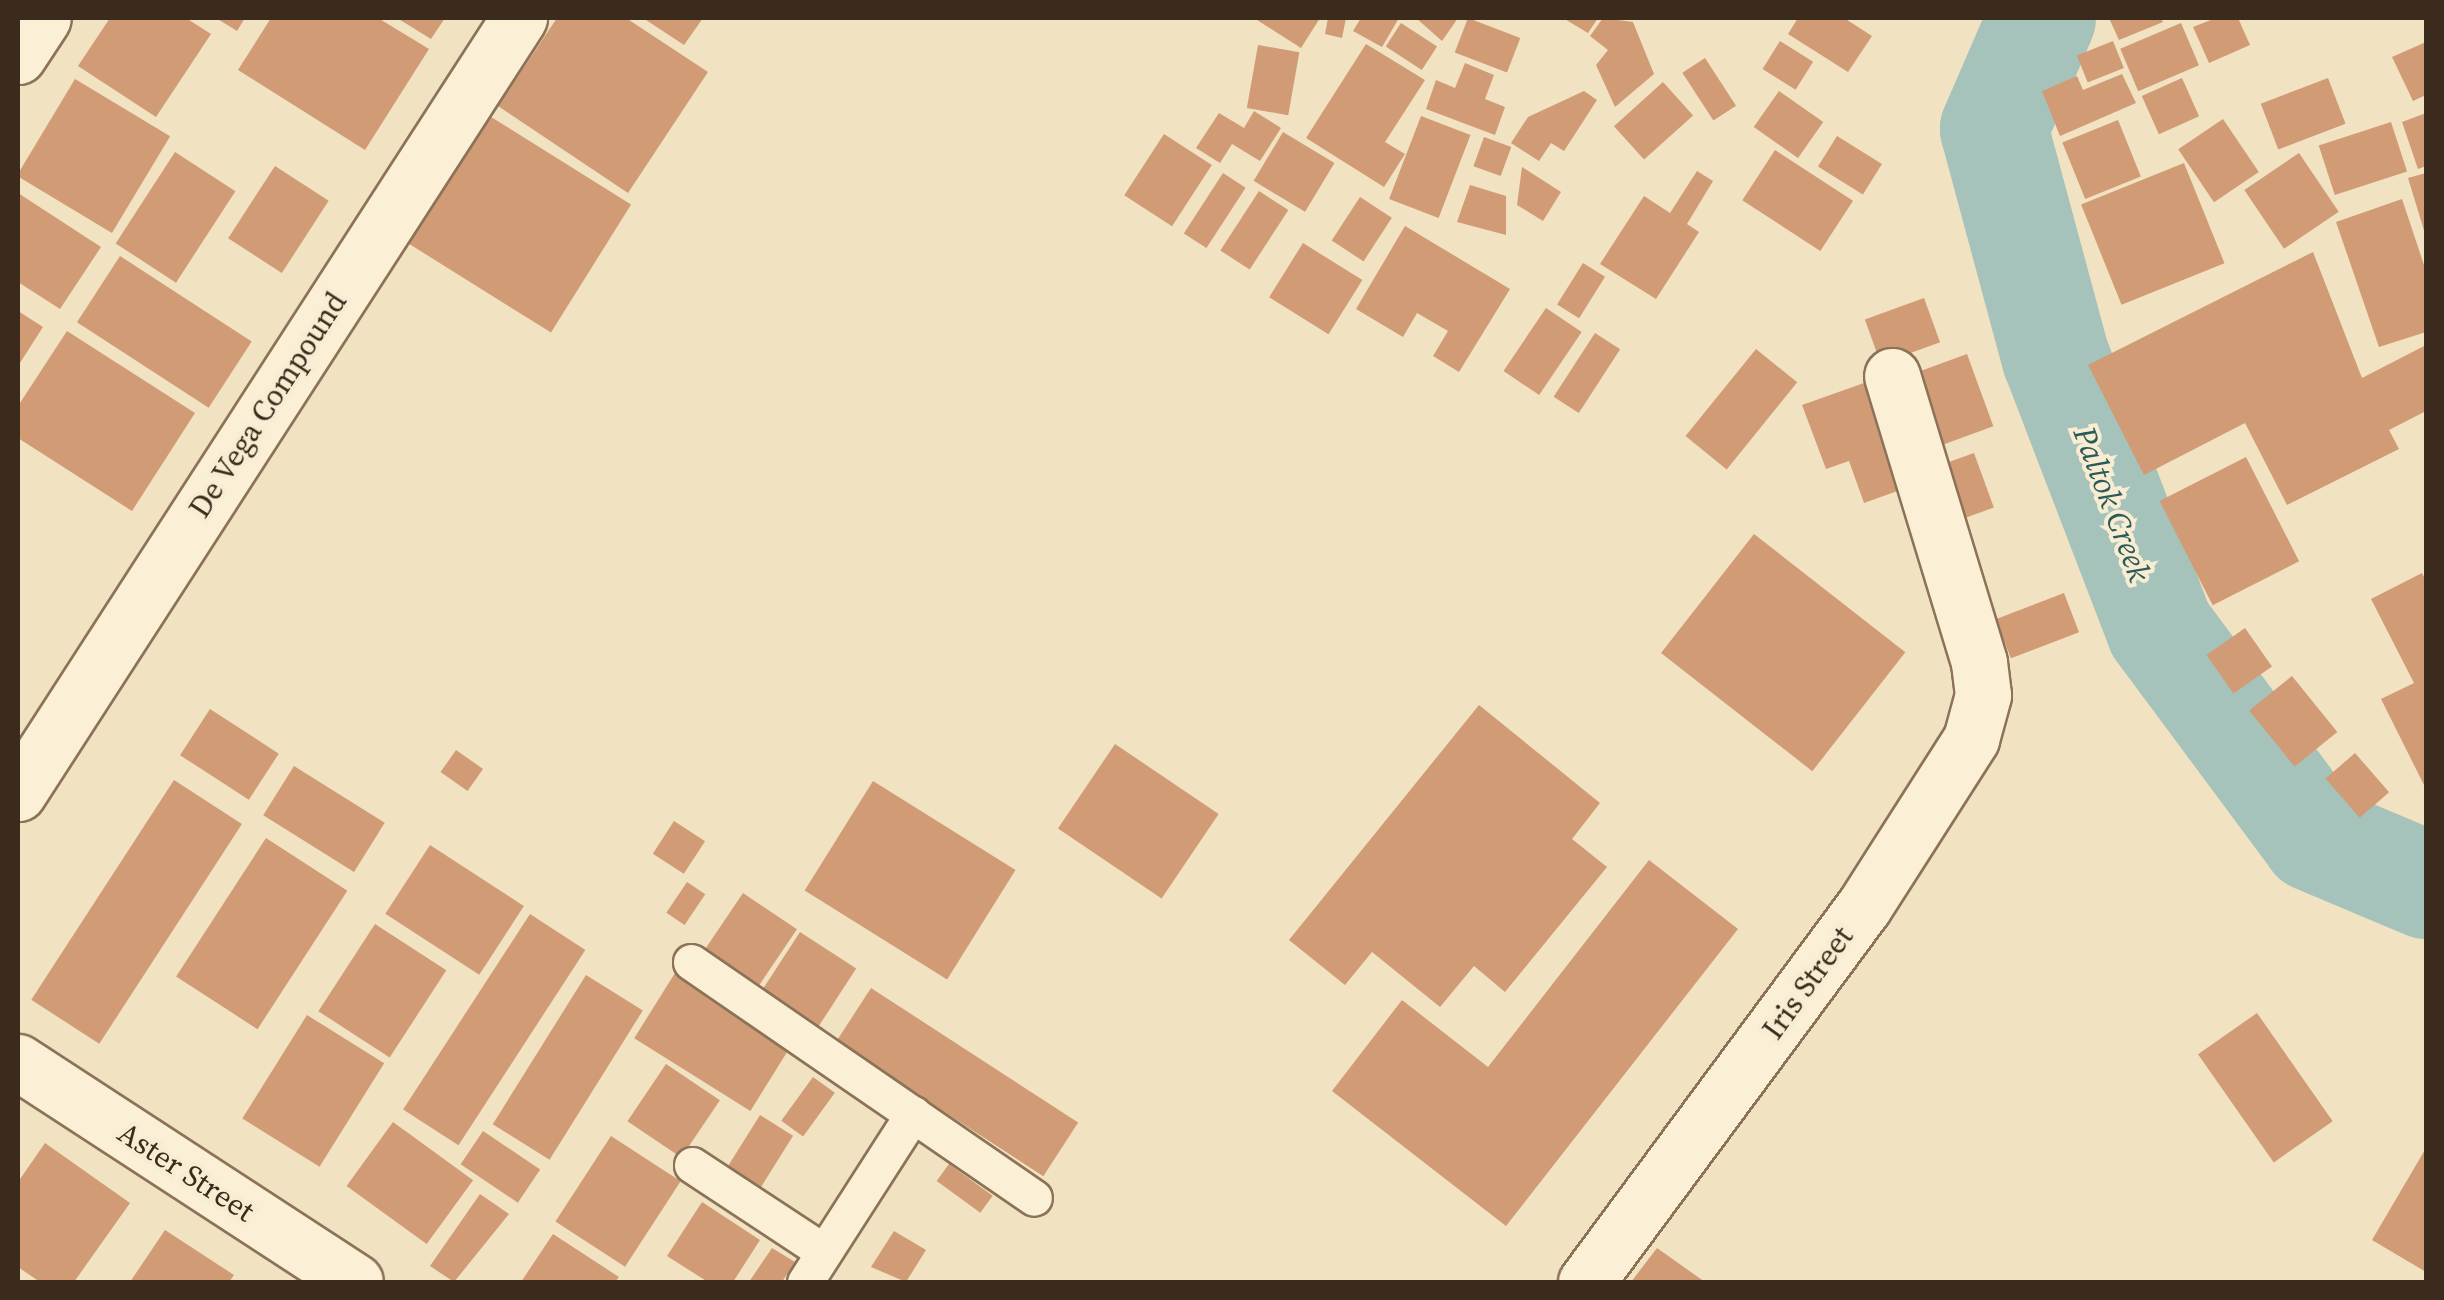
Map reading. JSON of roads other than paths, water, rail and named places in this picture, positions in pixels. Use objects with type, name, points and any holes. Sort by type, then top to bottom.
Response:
[{"type":"street","points":[[18,56],[44,18]]},
{"type":"street","name":"De Vega Compound","points":[[18,793],[519,18]]},
{"type":"street","name":"Iris Street","points":[[1586,1282],[1863,908],[1951,770],[1983,695],[1979,662],[1892,376]]},
{"type":"street","name":"Aster Street","points":[[18,1062],[355,1282]]},
{"type":"lane","points":[[691,962],[1034,1198]]},
{"type":"lane","points":[[805,1282],[913,1114]]},
{"type":"lane","points":[[692,1165],[824,1252]]},
{"type":"waterway","name":"Paltok Creek","points":[[2042,18],[1994,129],[2056,358],[2160,629],[2315,838],[2426,885]]}]
